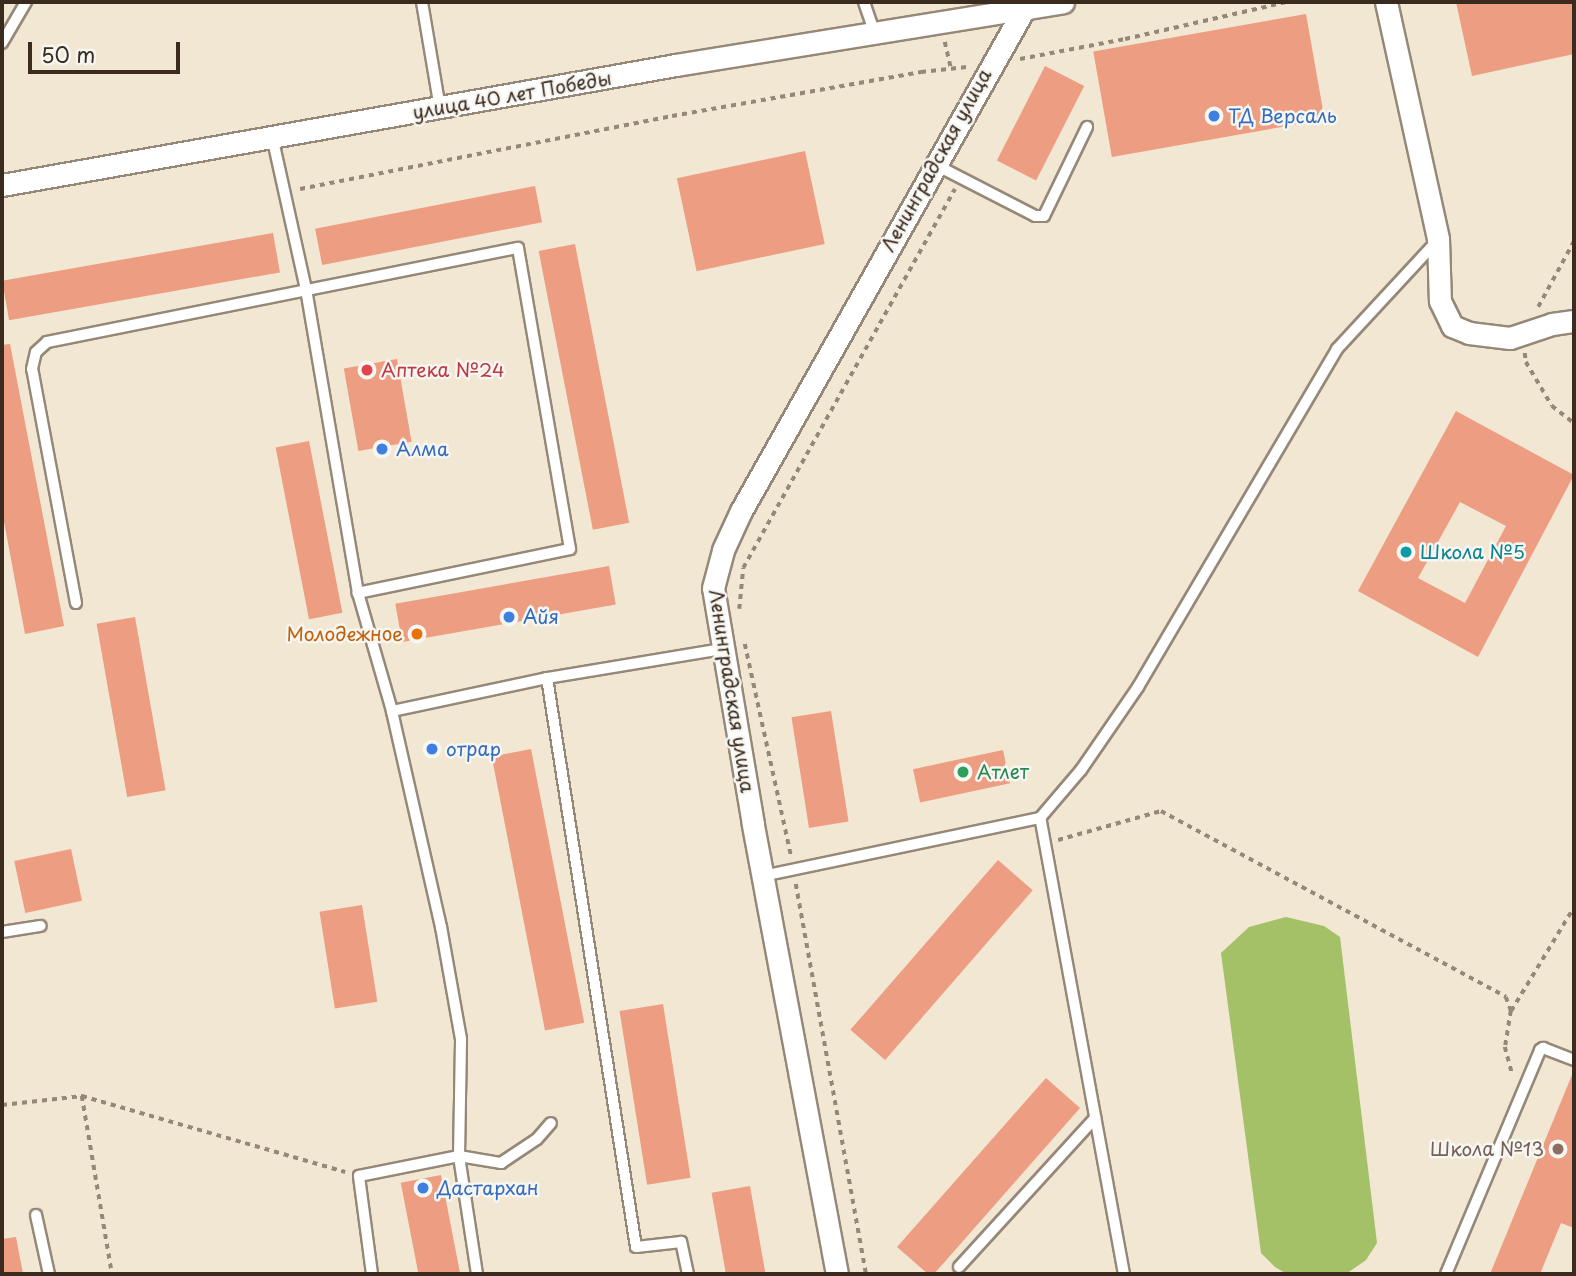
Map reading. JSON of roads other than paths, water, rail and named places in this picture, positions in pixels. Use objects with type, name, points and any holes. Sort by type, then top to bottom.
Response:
[{"type":"street","name":"улица 40 лет Победы","points":[[2,185],[874,32],[1063,2]]},
{"type":"street","points":[[1386,2],[1438,239],[1440,301],[1452,326],[1469,333],[1510,338],[1552,324],[1574,321]]},
{"type":"street","name":"Ленинградская улица","points":[[837,1274],[762,876],[713,588],[723,550],[773,453],[1025,6]]},
{"type":"lane","points":[[2,43],[26,2]]},
{"type":"lane","points":[[422,2],[440,108]]},
{"type":"lane","points":[[864,2],[874,32]]},
{"type":"lane","points":[[934,164],[1035,216],[1044,216],[1087,127]]},
{"type":"lane","points":[[272,136],[306,289],[358,593],[392,711],[441,927],[461,1039],[459,1156],[477,1274]]},
{"type":"lane","points":[[762,876],[1040,818],[1081,770],[1138,687],[1337,349],[1438,239]]},
{"type":"lane","points":[[76,603],[32,369],[36,352],[47,342],[518,248],[570,549],[358,593]]},
{"type":"lane","points":[[392,711],[547,678],[722,649]]},
{"type":"lane","points":[[547,678],[636,1247],[681,1242],[688,1274]]},
{"type":"lane","points":[[1040,818],[1124,1274]]},
{"type":"lane","points":[[2,932],[41,926]]},
{"type":"lane","points":[[1446,1274],[1540,1050],[1544,1048],[1574,1060]]},
{"type":"lane","points":[[959,1267],[1096,1118]]},
{"type":"lane","points":[[372,1274],[359,1176],[459,1156],[501,1163],[537,1139],[551,1123]]},
{"type":"lane","points":[[36,1216],[49,1274]]},
{"type":"place","name":"ТД Версаль","points":[[1214,116]]},
{"type":"place","name":"Аптека №24","points":[[367,370]]},
{"type":"place","name":"Алма","points":[[382,449]]},
{"type":"place","name":"Школа №5","points":[[1406,552]]},
{"type":"place","name":"Айя","points":[[509,617]]},
{"type":"place","name":"Молодежное","points":[[417,634]]},
{"type":"place","name":"отрар","points":[[432,749]]},
{"type":"place","name":"Атлет","points":[[963,772]]},
{"type":"place","name":"Школа №13","points":[[1558,1149]]},
{"type":"place","name":"Дастархан","points":[[423,1188]]}]
